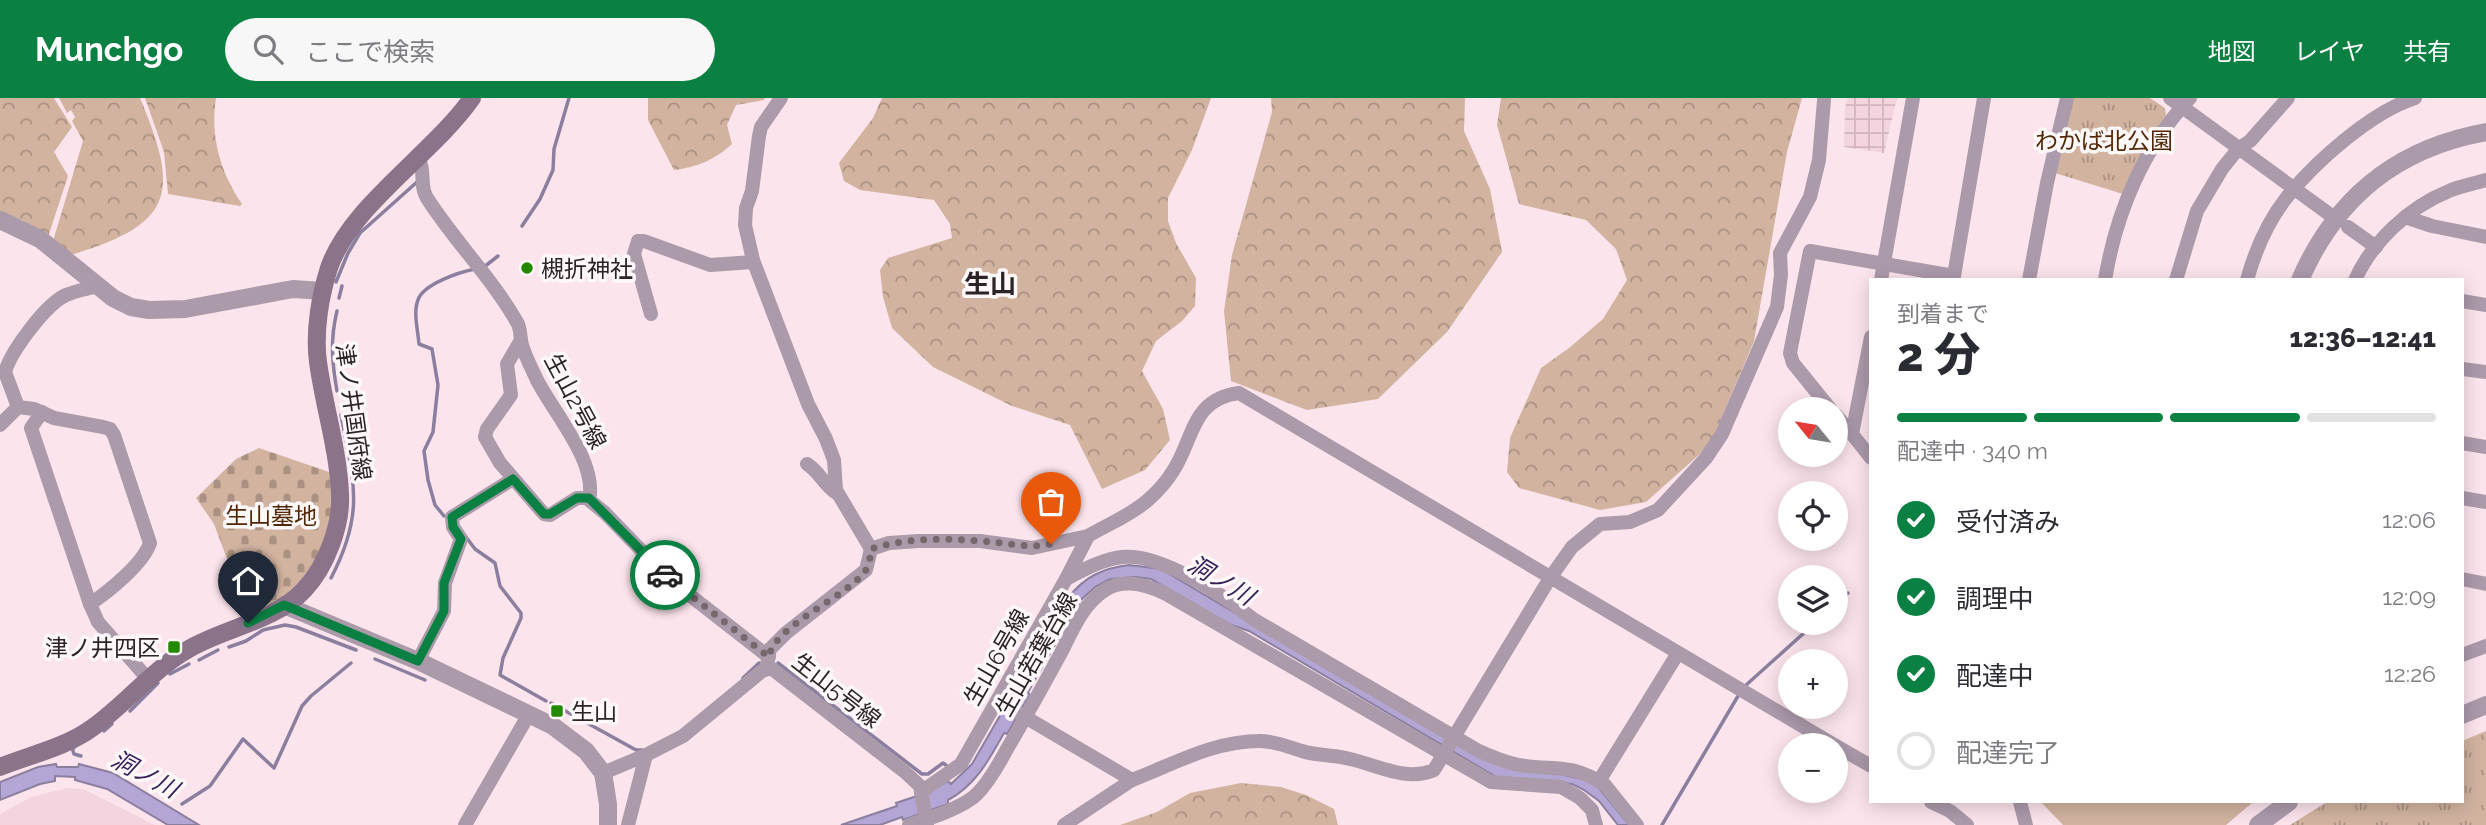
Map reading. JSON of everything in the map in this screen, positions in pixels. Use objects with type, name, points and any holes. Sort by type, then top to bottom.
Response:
[{"type":"main road","name":"津ノ井国府線","points":[[0,768],[90,730],[148,679],[187,650],[274,612],[302,593],[320,568],[335,530],[341,496],[338,463],[317,359],[323,292],[330,265],[356,221],[453,122],[472,98]]},
{"type":"street","points":[[768,663],[770,649],[786,633],[866,570],[871,549],[839,495],[835,484],[834,460],[808,404],[753,262],[745,225],[761,127],[781,98]]},
{"type":"street","points":[[1881,278],[1913,98]]},
{"type":"street","points":[[1820,397],[1793,363],[1790,353],[1810,251],[1954,276],[1984,98]]},
{"type":"street","points":[[2029,278],[2047,183],[2067,98]]},
{"type":"street","points":[[2170,98],[2186,102],[2238,149],[2376,247]]},
{"type":"street","points":[[2177,278],[2197,211],[2222,169],[2288,98]]},
{"type":"street","points":[[2248,278],[2263,237],[2295,188],[2367,122],[2414,98]]},
{"type":"street","points":[[1064,825],[1132,780],[1202,751],[1231,743],[1262,741],[1407,774],[1426,774],[1434,770],[1445,756],[1550,578],[1572,547],[1600,524],[1630,522],[1658,510],[1706,458],[1722,434],[1777,307],[1781,275],[1780,253],[1810,197],[1819,160],[1824,100]]},
{"type":"street","points":[[2105,278],[2109,254],[2122,210],[2140,169],[2160,135],[2186,102]]},
{"type":"street","points":[[2301,278],[2322,237],[2342,223],[2354,195],[2407,157],[2438,144],[2486,132]]},
{"type":"street","name":"生山2号線","points":[[418,158],[422,164],[424,195],[519,326],[521,340],[538,382],[574,442],[591,485],[589,498]]},
{"type":"street","points":[[2355,278],[2364,261],[2385,235],[2417,207],[2449,190],[2486,180]]},
{"type":"street","points":[[2405,217],[2432,226],[2486,237]]},
{"type":"street","points":[[0,220],[40,239],[113,298],[131,307],[149,310],[184,309],[293,289],[323,292]]},
{"type":"street","points":[[651,314],[634,254],[638,241],[710,265],[753,262]]},
{"type":"street","points":[[18,407],[5,372],[5,359],[52,304],[66,295],[97,286]]},
{"type":"street","points":[[2464,302],[2486,305]]},
{"type":"street","points":[[521,340],[507,364],[511,395],[487,429],[485,437],[513,479],[544,514],[550,514],[577,498],[589,498],[669,579],[768,663]]},
{"type":"street","points":[[1852,434],[1869,347]]},
{"type":"street","points":[[2464,369],[2486,372]]},
{"type":"street","points":[[871,549],[889,543],[919,541],[980,541],[1032,548],[1087,536],[1122,518],[1149,499],[1173,471],[1202,411],[1226,394],[1239,393],[1814,733]]},
{"type":"street","points":[[18,407],[42,412],[54,418],[110,429],[150,543],[145,556],[89,604]]},
{"type":"street","points":[[0,425],[18,407]]},
{"type":"street","points":[[42,412],[31,428],[89,604],[98,622],[148,679]]},
{"type":"street","points":[[1848,429],[1869,455]]},
{"type":"street","points":[[2464,443],[2486,447]]},
{"type":"street","points":[[807,464],[814,468],[831,491],[839,495]]},
{"type":"street","points":[[418,661],[444,611],[444,583],[461,539],[453,527],[452,517],[513,479]]},
{"type":"street","points":[[2464,498],[2486,502]]},
{"type":"street","name":"生山6号線","points":[[921,792],[961,764],[1066,579],[1087,536]]},
{"type":"street","points":[[1066,579],[1088,567],[1121,557],[1147,558],[1168,566],[1476,750],[1520,765],[1569,768],[1599,781],[1637,825]]},
{"type":"street","points":[[2464,579],[2486,584]]},
{"type":"street","name":"生山若葉台線","points":[[909,825],[927,822],[977,794],[1026,718],[1091,601],[1107,589],[1120,584],[1137,584],[1150,586],[1166,594],[1491,782],[1561,788],[1580,798],[1592,810],[1596,825]]},
{"type":"street","points":[[284,605],[418,661],[553,726],[586,751],[603,773],[608,825]]},
{"type":"street","points":[[2464,654],[2486,646]]},
{"type":"street","points":[[1599,781],[1678,653]]},
{"type":"street","name":"生山5号線","points":[[603,773],[683,736],[768,663],[920,786],[927,822]]},
{"type":"street","points":[[998,701],[1132,780]]},
{"type":"street","points":[[2464,714],[2486,705]]},
{"type":"street","points":[[465,825],[529,714]]},
{"type":"street","points":[[1848,753],[1869,765]]},
{"type":"street","points":[[628,825],[646,755]]},
{"type":"street","points":[[1933,803],[1950,811],[1967,825]]},
{"type":"street","points":[[2020,803],[2026,825]]},
{"type":"street","points":[[2258,825],[2288,803]]},
{"type":"shaded area","points":[[1848,98],[1897,98],[1884,153],[1844,147],[1845,107]]},
{"type":"shaded area","points":[[1129,565],[1161,569],[1441,735],[1552,772],[1594,782],[1629,825],[1618,825],[1599,801],[1572,784],[1498,778],[1249,631],[1229,624],[1151,579],[1136,577],[1110,579],[1095,587],[1081,600],[1007,734],[1004,733],[974,780],[948,800],[948,804],[880,825],[841,825],[897,806],[896,803],[929,792],[948,781],[951,784],[972,764],[1068,598],[1081,584],[1095,575],[1111,568]]},
{"type":"shaded area","points":[[56,764],[57,767],[78,767],[79,764],[113,773],[199,825],[168,825],[107,789],[75,780],[75,777],[55,776],[55,781],[0,800],[0,782],[38,767]]},
{"type":"shaded area","points":[[67,788],[83,789],[155,825],[0,825],[0,814],[31,797]]},
{"type":"green space","points":[[0,98],[54,98],[72,127],[54,152],[68,176],[48,237],[22,220],[0,213]]},
{"type":"green space","points":[[59,98],[140,98],[153,130],[163,180],[160,199],[150,216],[133,230],[74,254],[53,241],[83,141],[72,121],[75,117],[71,110],[67,113]]},
{"type":"green space","points":[[145,98],[216,98],[214,126],[218,153],[234,192],[242,204],[240,206],[168,194],[164,152]]},
{"type":"green space","points":[[648,98],[765,98],[736,105],[727,125],[732,144],[725,150],[705,162],[674,170],[648,120]]},
{"type":"green space","points":[[882,98],[1211,98],[1192,150],[1168,198],[1168,221],[1176,243],[1196,278],[1195,306],[1182,321],[1156,341],[1142,371],[1163,409],[1170,440],[1145,470],[1102,489],[1070,425],[1012,406],[933,367],[892,328],[883,297],[880,270],[888,258],[952,238],[950,224],[934,200],[860,190],[844,181],[839,163],[873,118]]},
{"type":"green space","points":[[1271,98],[1465,98],[1464,131],[1490,189],[1502,252],[1447,332],[1378,399],[1307,410],[1231,381],[1224,311],[1232,255],[1272,112]]},
{"type":"green space","points":[[1501,98],[1802,98],[1787,152],[1754,341],[1710,445],[1646,502],[1600,510],[1519,488],[1507,472],[1510,438],[1541,368],[1603,319],[1627,280],[1616,249],[1586,220],[1519,204],[1497,125]]},
{"type":"green space","name":"わかば北公園","points":[[2072,98],[2150,98],[2165,108],[2166,115],[2140,158],[2123,194],[2055,173]]},
{"type":"green space","name":"生山墓地","points":[[259,448],[332,473],[332,514],[317,564],[293,592],[272,607],[262,605],[227,559],[214,524],[196,498],[236,459]]},
{"type":"green space","points":[[2486,731],[2486,825],[2290,825],[2325,803],[2464,803],[2464,740]]},
{"type":"green space","points":[[1241,783],[1281,787],[1306,795],[1334,809],[1338,825],[1120,825],[1157,812],[1190,793]]},
{"type":"green space","points":[[2042,803],[2252,803],[2226,825],[2063,825]]},
{"type":"waterway","points":[[522,226],[540,199],[553,170],[554,149],[569,98]]},
{"type":"waterway","points":[[336,282],[360,233],[417,182]]},
{"type":"waterway","points":[[484,267],[498,256]]},
{"type":"waterway","points":[[444,516],[435,505],[424,451],[433,432],[438,385],[432,349],[419,344],[417,305],[421,294],[434,284],[475,269]]},
{"type":"waterway","points":[[339,298],[342,286]]},
{"type":"waterway","points":[[337,311],[333,331],[337,391]]},
{"type":"waterway","points":[[331,578],[342,555],[353,516],[353,479],[341,415]]},
{"type":"waterway","points":[[466,537],[475,549],[495,563],[500,586],[521,613],[503,658],[500,675],[546,701]]},
{"type":"waterway","points":[[229,647],[246,641],[263,630],[285,625],[356,650]]},
{"type":"waterway","points":[[1745,686],[1802,635]]},
{"type":"waterway","points":[[199,660],[218,650]]},
{"type":"waterway","points":[[375,659],[425,680]]},
{"type":"waterway","name":"洞ノ川","points":[[182,804],[210,786],[243,739],[274,768],[302,706],[351,663]]},
{"type":"waterway","points":[[743,678],[759,663]]},
{"type":"waterway","points":[[778,663],[922,774],[928,774],[943,763],[946,765]]},
{"type":"waterway","points":[[170,674],[189,664]]},
{"type":"waterway","points":[[130,711],[158,683]]},
{"type":"waterway","points":[[1662,825],[1738,696]]},
{"type":"waterway","points":[[551,703],[636,750],[642,750]]},
{"type":"waterway","points":[[104,731],[112,724]]},
{"type":"waterway","points":[[74,748],[74,754],[81,756]]},
{"type":"way so far","points":[[665,575],[769,657],[770,649],[786,633],[857,580],[866,570],[871,549],[889,543],[919,541],[980,541],[1032,548],[1051,544]]},
{"type":"place","name":"槻折神社","points":[[527,268]]},
{"type":"place","name":"津ノ井四区","points":[[174,647]]},
{"type":"place","name":"生山","points":[[557,711]]},
{"type":"district","name":"生山","points":[[990,284]]},
{"type":"route","points":[[248,623],[284,605],[418,661],[444,611],[444,583],[461,539],[453,527],[452,517],[513,479],[544,514],[550,514],[577,498],[589,498],[665,575]]}]
